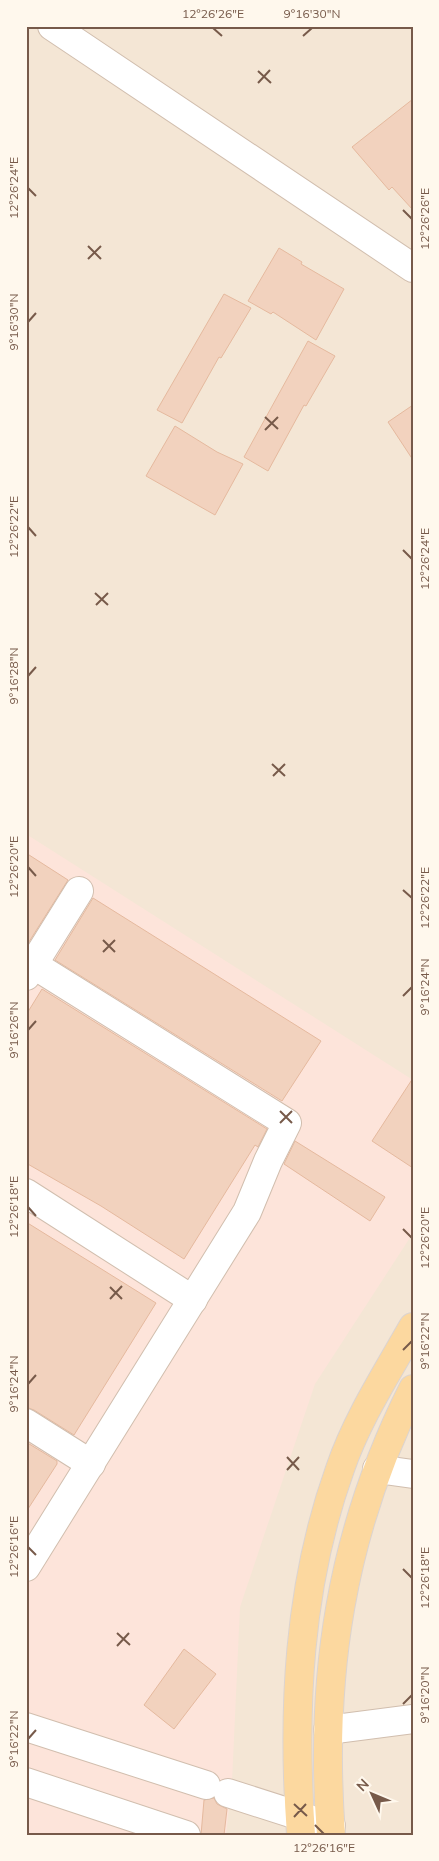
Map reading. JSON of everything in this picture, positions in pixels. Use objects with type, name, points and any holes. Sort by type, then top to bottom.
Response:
[{"type":"main road","points":[[300,1826],[296,1760],[298,1686],[305,1614],[319,1542],[340,1468],[374,1396],[413,1327]]},
{"type":"main road","points":[[331,1830],[327,1772],[328,1698],[337,1618],[355,1534],[388,1438],[413,1390]]},
{"type":"street","points":[[52,26],[413,268]]},
{"type":"street","points":[[26,1567],[248,1212],[268,1161],[288,1123],[29,966],[79,891]]},
{"type":"street","points":[[26,1194],[193,1300]]},
{"type":"street","points":[[26,1423],[91,1464]]},
{"type":"street","points":[[377,1469],[413,1474]]},
{"type":"street","points":[[328,1730],[413,1719]]},
{"type":"street","points":[[26,1727],[217,1789],[300,1826],[331,1830]]},
{"type":"street","points":[[26,1782],[186,1835]]},
{"type":"shaded area","points":[[26,26],[413,26],[413,1835],[26,1835]]},
{"type":"shaded area","points":[[26,834],[413,1080],[413,1233],[315,1384],[240,1607],[232,1782],[226,1835],[26,1835]]},
{"type":"building","points":[[413,99],[413,210],[392,187],[389,190],[352,147]]},
{"type":"building","points":[[279,248],[302,262],[301,264],[344,289],[316,340],[273,312],[271,314],[248,301]]},
{"type":"building","points":[[224,294],[251,308],[221,358],[219,357],[182,423],[157,410]]},
{"type":"building","points":[[308,341],[335,356],[306,406],[304,405],[268,471],[244,457]]},
{"type":"building","points":[[413,405],[413,460],[388,422]]},
{"type":"building","points":[[175,426],[217,452],[243,464],[215,515],[146,476]]},
{"type":"building","points":[[26,853],[68,880],[27,945],[26,944]]},
{"type":"building","points":[[93,898],[321,1041],[282,1101],[55,960]]},
{"type":"building","points":[[42,989],[267,1129],[258,1147],[255,1145],[184,1259],[101,1206],[26,1163],[26,1015]]},
{"type":"building","points":[[413,1078],[413,1168],[372,1141]]},
{"type":"building","points":[[295,1141],[385,1197],[370,1221],[284,1164]]},
{"type":"building","points":[[26,1222],[156,1303],[74,1435],[26,1407]]},
{"type":"building","points":[[26,1442],[57,1461],[57,1464],[26,1512]]},
{"type":"building","points":[[184,1649],[216,1674],[174,1729],[144,1705]]},
{"type":"building","points":[[214,1798],[217,1804],[227,1809],[224,1835],[201,1835],[204,1800]]}]
